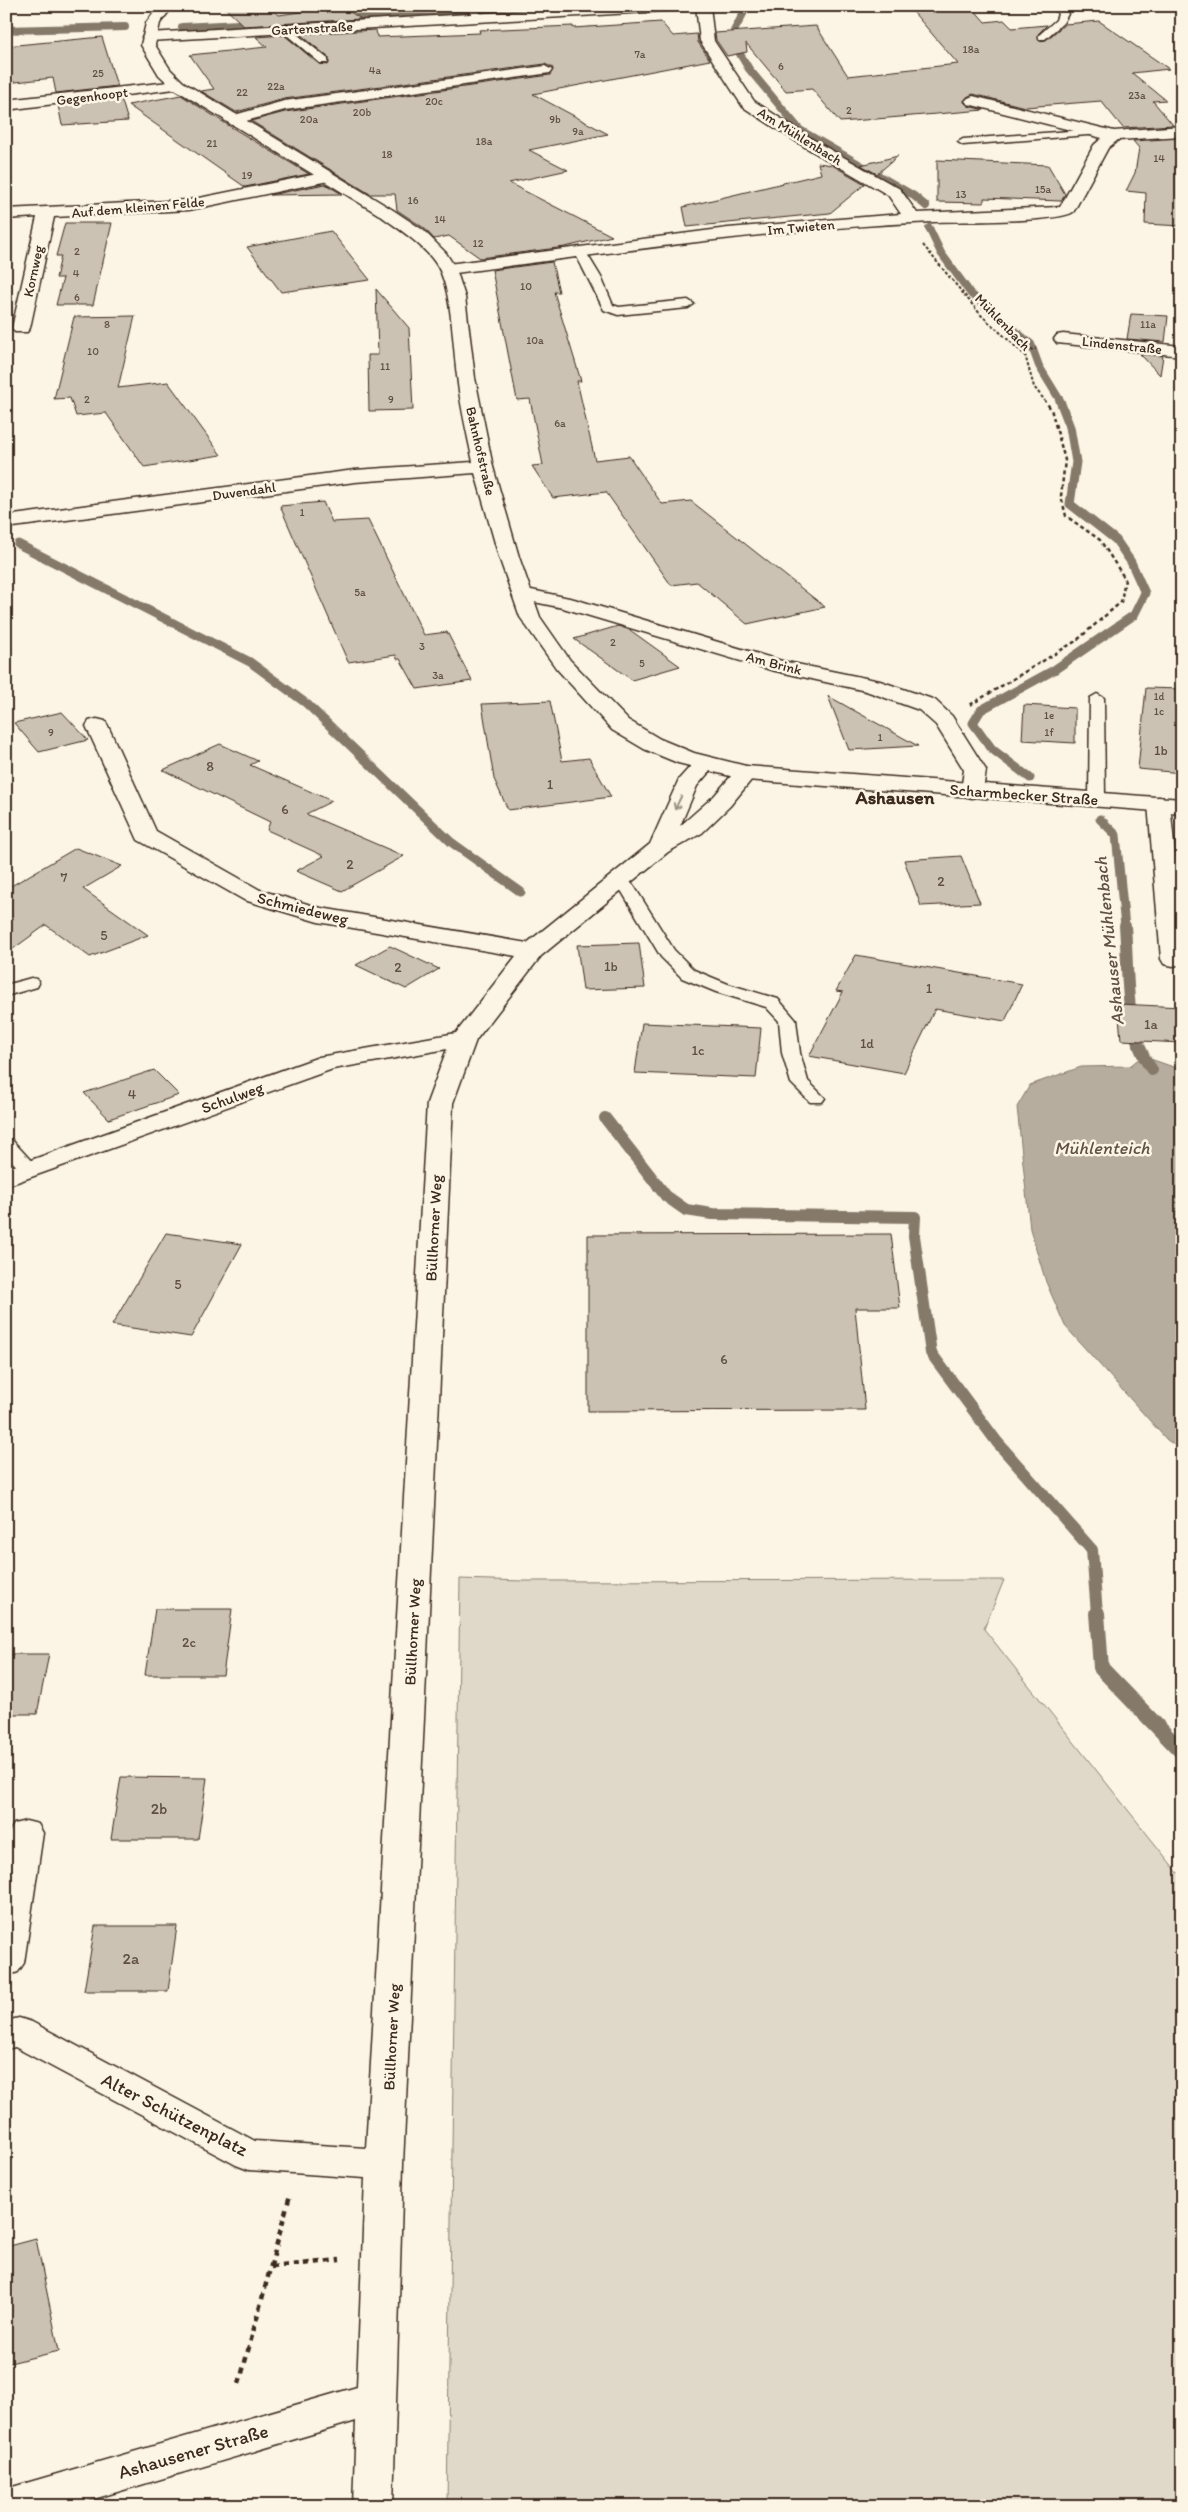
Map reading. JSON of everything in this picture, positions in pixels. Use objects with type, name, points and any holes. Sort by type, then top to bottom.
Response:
[{"type":"street","points":[[149,38],[157,15],[166,6]]},
{"type":"street","name":"Gartenstraße","points":[[149,38],[286,30],[474,11],[684,6]]},
{"type":"street","name":"Am Mühlenbach","points":[[703,6],[707,41],[748,104],[810,144],[894,192],[907,219]]},
{"type":"street","name":"Bahnhofstraße","points":[[149,38],[148,45],[157,62],[164,72],[178,85],[416,234],[436,252],[448,269],[456,297],[466,378],[483,467],[530,617],[547,644],[604,711],[620,725],[652,744],[705,764],[746,773]]},
{"type":"street","points":[[232,120],[284,106],[545,70]]},
{"type":"street","name":"Gegenhoopt","points":[[9,102],[178,85]]},
{"type":"street","points":[[973,101],[1114,136],[1182,131]]},
{"type":"street","name":"Im Twieten","points":[[448,269],[728,233],[907,219],[1043,214],[1066,210],[1102,145],[1114,136]]},
{"type":"street","name":"Auf dem kleinen Felde","points":[[6,214],[46,214],[189,205],[327,178]]},
{"type":"street","name":"Kornweg","points":[[21,328],[46,214]]},
{"type":"street","name":"Lindenstraße","points":[[1063,339],[1182,351]]},
{"type":"street","name":"Duvendahl","points":[[6,522],[356,476],[483,467]]},
{"type":"street","name":"Am Brink","points":[[522,594],[567,603],[778,666],[872,686],[900,694],[927,705],[944,721],[975,770],[972,791]]},
{"type":"street","name":"Schmiedeweg","points":[[97,726],[146,835],[252,896],[318,915],[532,951]]},
{"type":"street","name":"Büllhorner Weg","points":[[660,847],[687,784],[705,764]]},
{"type":"street","name":"Büllhorner Weg","points":[[373,2506],[384,2164],[440,1103],[464,1039],[532,951],[660,847],[694,828],[722,801],[746,773]]},
{"type":"street","name":"Scharmbecker Straße","points":[[746,773],[1182,806]]},
{"type":"street","points":[[1159,804],[1173,959]]},
{"type":"street","name":"Schulweg","points":[[6,1178],[328,1062],[464,1039]]},
{"type":"street","points":[[6,1963],[26,1833]]},
{"type":"street","name":"Alter Schützenplatz","points":[[6,2035],[18,2032],[250,2155],[384,2164]]},
{"type":"street","name":"Ashausener Straße","points":[[9,2506],[376,2398]]},
{"type":"lane","points":[[1042,37],[1060,21],[1062,14],[1058,6]]},
{"type":"lane","points":[[286,30],[324,61]]},
{"type":"lane","points":[[963,142],[1096,132]]},
{"type":"lane","points":[[580,251],[596,277],[608,307],[618,311],[688,304]]},
{"type":"lane","points":[[1097,698],[1097,800]]},
{"type":"lane","points":[[620,880],[628,889],[667,953],[688,974],[722,988],[772,1003],[787,1020],[791,1053],[800,1083],[816,1098]]},
{"type":"lane","points":[[6,992],[30,983]]},
{"type":"lane","points":[[6,1144],[30,1170]]},
{"type":"path","name":"Mühlenbach","points":[[907,219],[944,273],[981,315],[1025,355],[1034,388],[1052,409],[1065,460],[1061,496],[1066,516],[1100,540],[1125,579],[1121,602],[1076,641],[944,721]]},
{"type":"path","points":[[238,2384],[300,2158]]},
{"type":"path","points":[[271,2267],[381,2256]]},
{"type":"shaded area","points":[[460,1579],[524,1581],[1004,1580],[984,1629],[1178,1873],[1182,1872],[1182,2506],[447,2506]]},
{"type":"water","name":"Mühlenteich","points":[[1142,1056],[1182,1070],[1182,1450],[1167,1440],[1065,1326],[1046,1282],[1030,1229],[1017,1107],[1030,1085],[1081,1067],[1130,1066]]},
{"type":"building","points":[[223,6],[269,6],[279,15],[341,6],[361,19],[244,26]]},
{"type":"building","points":[[908,6],[971,6],[985,22],[1004,20],[1012,28],[1047,25],[1038,34],[1039,41],[1046,40],[1065,24],[1099,21],[1169,69],[1132,73],[1166,100],[1153,101],[1173,125],[1123,128],[1101,101],[1025,107],[973,94],[967,97],[964,102],[968,106],[984,110],[840,122],[812,89],[786,91],[746,43],[747,52],[727,56],[716,40],[715,33],[816,26],[848,76],[958,64]]},
{"type":"building","points":[[661,22],[673,36],[697,34],[698,42],[710,60],[533,94],[608,134],[529,150],[568,170],[509,183],[612,236],[565,247],[480,258],[449,236],[434,239],[424,228],[397,210],[395,194],[370,194],[251,121],[285,112],[550,75],[553,68],[545,64],[284,99],[236,112],[201,91],[214,89],[190,55],[267,47],[256,37],[284,35],[319,64],[328,65],[329,58],[300,34],[376,30],[377,37],[480,33],[479,30],[573,26],[573,28]]},
{"type":"building","points":[[102,37],[117,86],[56,93],[53,78],[6,83],[6,46]]},
{"type":"building","points":[[181,95],[309,174],[245,187],[128,105]]},
{"type":"building","points":[[121,98],[128,121],[62,125],[58,105]]},
{"type":"building","points":[[1182,138],[1182,226],[1145,224],[1146,193],[1126,191],[1135,173],[1139,148],[1133,141]]},
{"type":"building","points":[[898,156],[877,174],[861,165]]},
{"type":"building","points":[[937,160],[1048,165],[1065,194],[1061,201],[984,198],[984,203],[937,202]]},
{"type":"building","points":[[818,163],[832,165],[865,184],[830,213],[687,227],[683,207],[821,174]]},
{"type":"building","points":[[325,184],[342,194],[270,195]]},
{"type":"building","points":[[65,223],[112,223],[93,305],[56,305],[63,278],[56,278],[61,256],[56,256]]},
{"type":"building","points":[[331,231],[370,280],[281,292],[247,247]]},
{"type":"building","points":[[552,262],[559,292],[554,292],[581,381],[577,381],[595,460],[629,456],[662,504],[691,501],[825,607],[747,624],[697,582],[671,585],[606,492],[553,498],[532,466],[543,465],[530,399],[517,400],[492,270]]},
{"type":"building","points":[[376,289],[409,328],[413,410],[369,411],[368,355],[378,355]]},
{"type":"building","points":[[1131,314],[1168,316],[1165,342],[1127,339]]},
{"type":"building","points":[[135,316],[118,388],[168,382],[221,455],[144,467],[106,413],[76,416],[70,398],[54,399],[74,317]]},
{"type":"building","points":[[1140,354],[1163,356],[1160,375]]},
{"type":"building","points":[[323,502],[332,522],[368,520],[424,635],[447,632],[472,681],[417,689],[396,655],[348,662],[280,506]]},
{"type":"building","points":[[618,626],[630,630],[680,666],[632,680],[574,639]]},
{"type":"building","points":[[1146,688],[1182,689],[1182,773],[1138,769]]},
{"type":"building","points":[[828,696],[918,746],[849,750]]},
{"type":"building","points":[[550,701],[562,761],[589,758],[611,797],[508,810],[494,779],[482,704]]},
{"type":"building","points":[[1024,705],[1075,708],[1075,743],[1022,740]]},
{"type":"building","points":[[62,712],[88,740],[39,752],[14,723]]},
{"type":"building","points":[[220,744],[258,761],[250,765],[332,801],[306,814],[404,856],[342,891],[296,871],[324,856],[267,830],[270,822],[163,770]]},
{"type":"building","points":[[76,848],[122,866],[83,889],[148,935],[90,957],[46,925],[6,954],[6,889]]},
{"type":"building","points":[[961,856],[980,903],[921,906],[904,860]]},
{"type":"building","points":[[639,943],[645,988],[583,990],[577,945]]},
{"type":"building","points":[[390,946],[439,969],[406,989],[356,965]]},
{"type":"building","points":[[856,955],[1022,984],[1005,1021],[935,1009],[904,1073],[809,1056],[843,992],[836,991]]},
{"type":"building","points":[[1118,1004],[1182,1007],[1182,1043],[1121,1040]]},
{"type":"building","points":[[642,1023],[761,1028],[756,1078],[635,1073]]},
{"type":"building","points":[[154,1070],[179,1095],[109,1119],[84,1093]]},
{"type":"building","points":[[166,1233],[242,1244],[191,1337],[112,1325]]},
{"type":"building","points":[[891,1234],[900,1308],[855,1308],[865,1410],[588,1411],[588,1235]]},
{"type":"building","points":[[155,1609],[232,1609],[223,1675],[145,1675]]},
{"type":"building","points":[[6,1654],[49,1654],[37,1714],[6,1714]]},
{"type":"building","points":[[121,1777],[207,1778],[198,1839],[111,1839]]},
{"type":"building","points":[[95,1926],[177,1926],[168,1991],[84,1991]]},
{"type":"building","points":[[36,2239],[59,2351],[6,2364],[6,2247]]},
{"type":"waterway","name":"Ashauser Mühlenbach","points":[[343,18],[570,6]]},
{"type":"waterway","name":"Ashauser Mühlenbach","points":[[743,14],[734,31],[740,54],[749,69],[800,130],[914,196],[926,206]]},
{"type":"waterway","name":"Ashauser Mühlenbach","points":[[182,27],[258,23]]},
{"type":"waterway","name":"Ashauser Mühlenbach","points":[[6,30],[125,27]]},
{"type":"waterway","name":"Ashauser Mühlenbach","points":[[929,228],[941,253],[971,294],[1031,344],[1039,366],[1061,402]]},
{"type":"waterway","name":"Ashauser Mühlenbach","points":[[1030,778],[992,749],[973,723],[981,710],[1054,670],[1134,615],[1145,593],[1131,562],[1116,540],[1070,504],[1076,462],[1070,427],[1060,401]]},
{"type":"waterway","points":[[18,544],[250,662],[307,704],[451,842],[521,892]]},
{"type":"waterway","name":"Ashauser Mühlenbach","points":[[1100,819],[1116,835],[1125,927]]},
{"type":"waterway","name":"Ashauser Mühlenbach","points":[[1125,926],[1129,1001],[1132,1019],[1136,1037],[1152,1070]]},
{"type":"waterway","points":[[605,1118],[666,1196],[686,1210],[712,1214],[915,1217],[914,1236],[931,1353],[997,1442],[1092,1550],[1097,1614]]},
{"type":"waterway","points":[[1097,1613],[1101,1668],[1182,1752]]},
{"type":"district","name":"Ashausen","points":[[895,797]]}]
